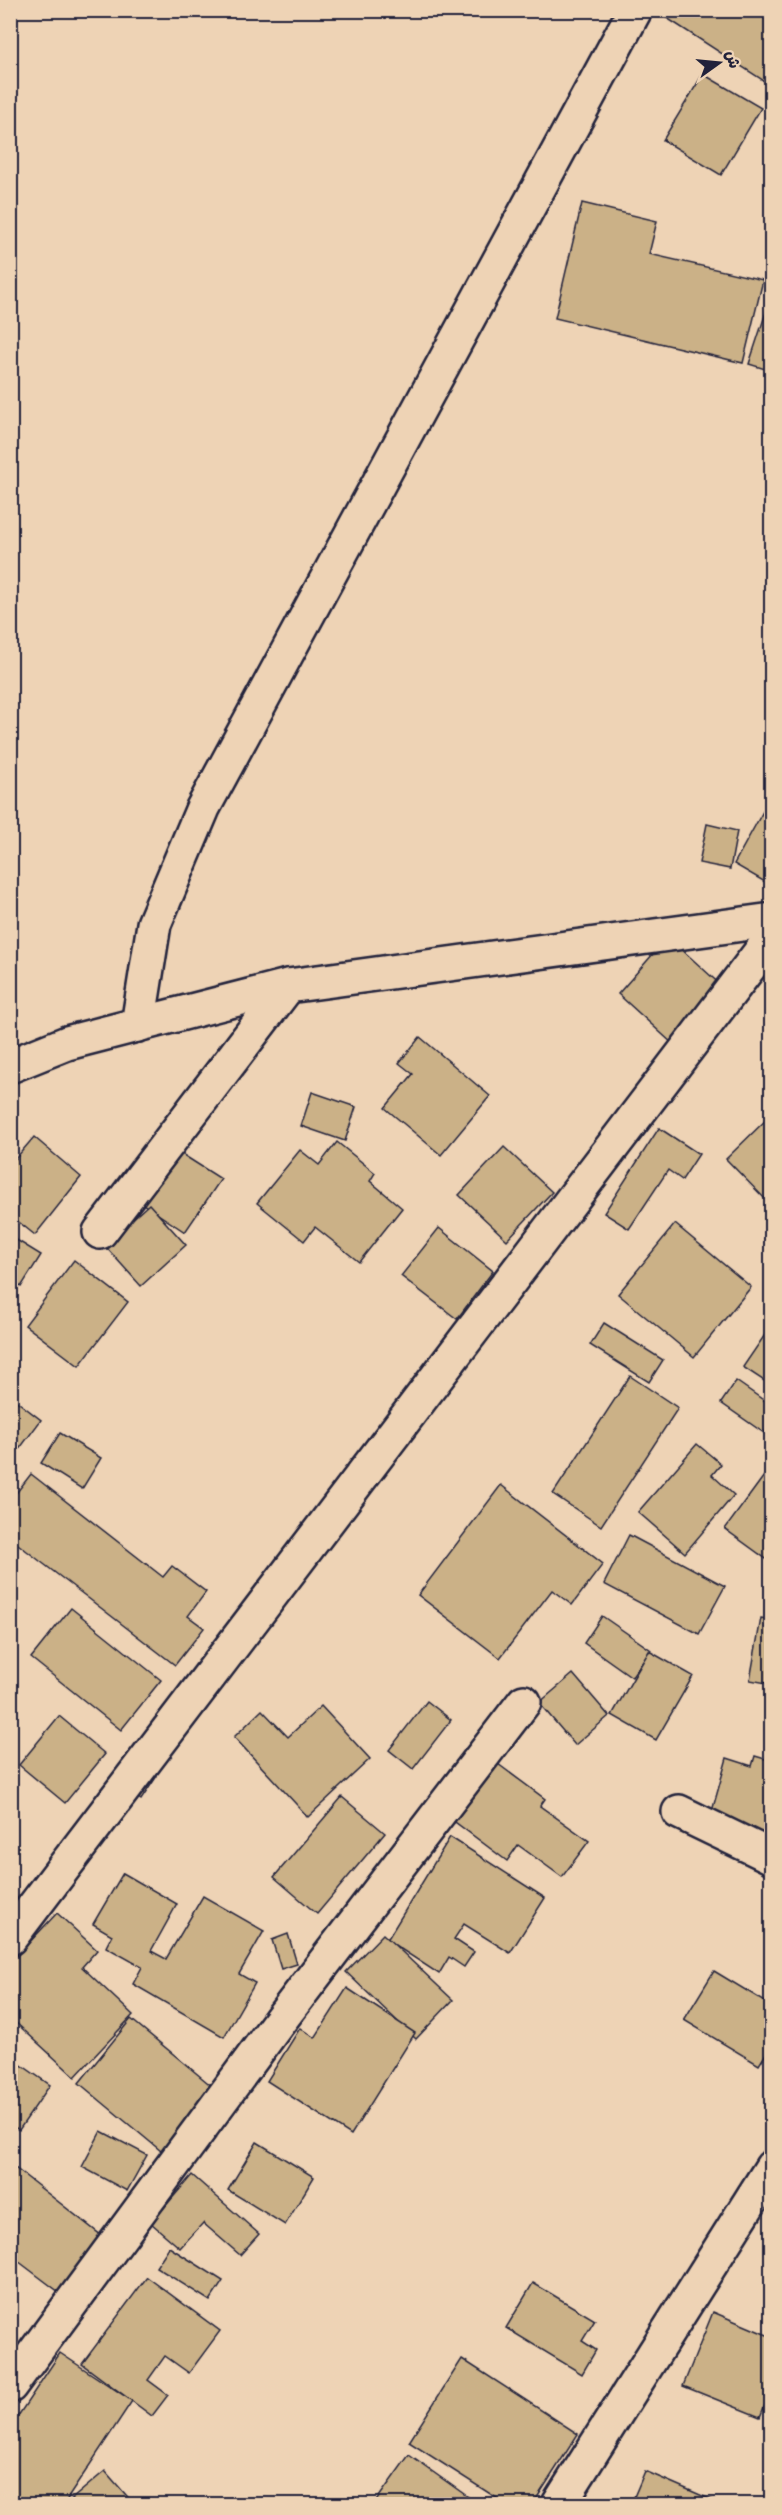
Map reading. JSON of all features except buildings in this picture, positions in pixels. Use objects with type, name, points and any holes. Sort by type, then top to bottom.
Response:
[{"type":"street","points":[[138,1025],[154,924],[203,808],[635,10]]},
{"type":"street","points":[[10,1066],[67,1043],[288,986],[771,920]]},
{"type":"street","points":[[10,1938],[771,937]]},
{"type":"street","points":[[100,1232],[288,986]]},
{"type":"street","points":[[10,2386],[281,2019],[524,1702]]},
{"type":"street","points":[[679,1812],[771,1857]]},
{"type":"street","points":[[558,2505],[771,2167]]}]
